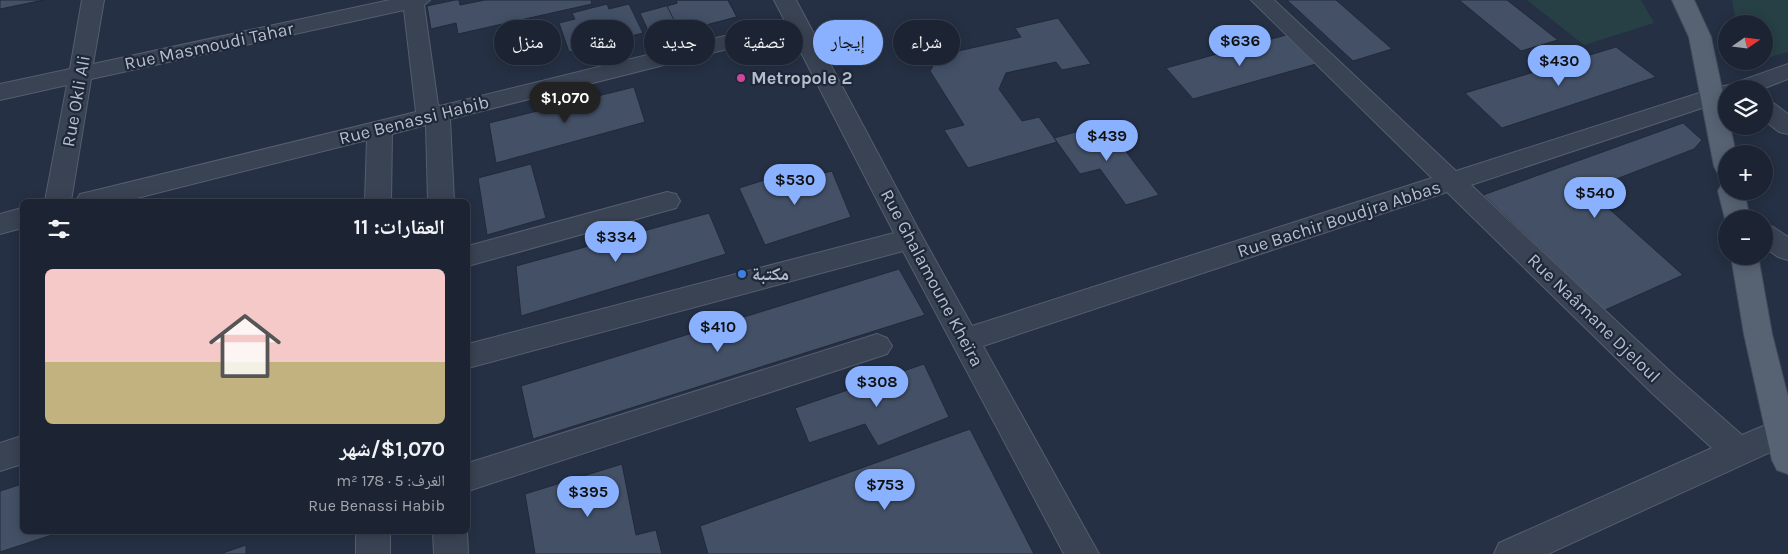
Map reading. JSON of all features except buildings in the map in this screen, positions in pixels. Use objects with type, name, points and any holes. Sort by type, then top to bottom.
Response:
[{"type":"main road","points":[[1683,0],[1700,37],[1718,91]]},
{"type":"main road","points":[[1700,37],[1703,22],[1702,0]]},
{"type":"main road","points":[[1746,265],[1758,334],[1784,446]]},
{"type":"street","name":"Rue Okli Ali","points":[[58,199],[93,0]]},
{"type":"street","name":"Rue Masmoudi Tahar","points":[[0,92],[415,0]]},
{"type":"street","points":[[415,0],[433,114],[441,199]]},
{"type":"street","name":"Rue Ghalamoune Kheïra","points":[[785,0],[795,20]]},
{"type":"street","name":"Rue Naâmane Djeloul","points":[[1262,0],[1664,385],[1737,451]]},
{"type":"street","name":"Rue Ghalamoune Kheïra","points":[[803,36],[910,240],[1082,554]]},
{"type":"street","name":"Rue Benassi Habib","points":[[97,199],[725,43]]},
{"type":"street","points":[[1763,80],[1788,71]]},
{"type":"street","name":"Rue Bachir Boudjra Abbas","points":[[965,340],[1718,94]]},
{"type":"street","points":[[1773,115],[1788,126]]},
{"type":"street","points":[[378,199],[380,129]]},
{"type":"street","points":[[470,255],[666,201]]},
{"type":"street","points":[[0,224],[20,219]]},
{"type":"street","points":[[470,355],[910,240]]},
{"type":"street","points":[[1773,240],[1788,250]]},
{"type":"street","points":[[470,476],[877,346]]},
{"type":"street","points":[[1511,554],[1737,451],[1784,446]]},
{"type":"street","points":[[0,457],[20,451]]},
{"type":"street","points":[[373,534],[374,554]]},
{"type":"street","points":[[450,534],[451,554]]},
{"type":"green space","points":[[1527,0],[1641,0],[1654,23],[1584,45]]},
{"type":"green space","points":[[1732,0],[1788,0],[1788,52],[1773,56],[1773,15],[1734,15]]},
{"type":"place","name":"Metropole 2","points":[[741,78]]},
{"type":"place","name":"مكتبة","points":[[742,274]]}]
